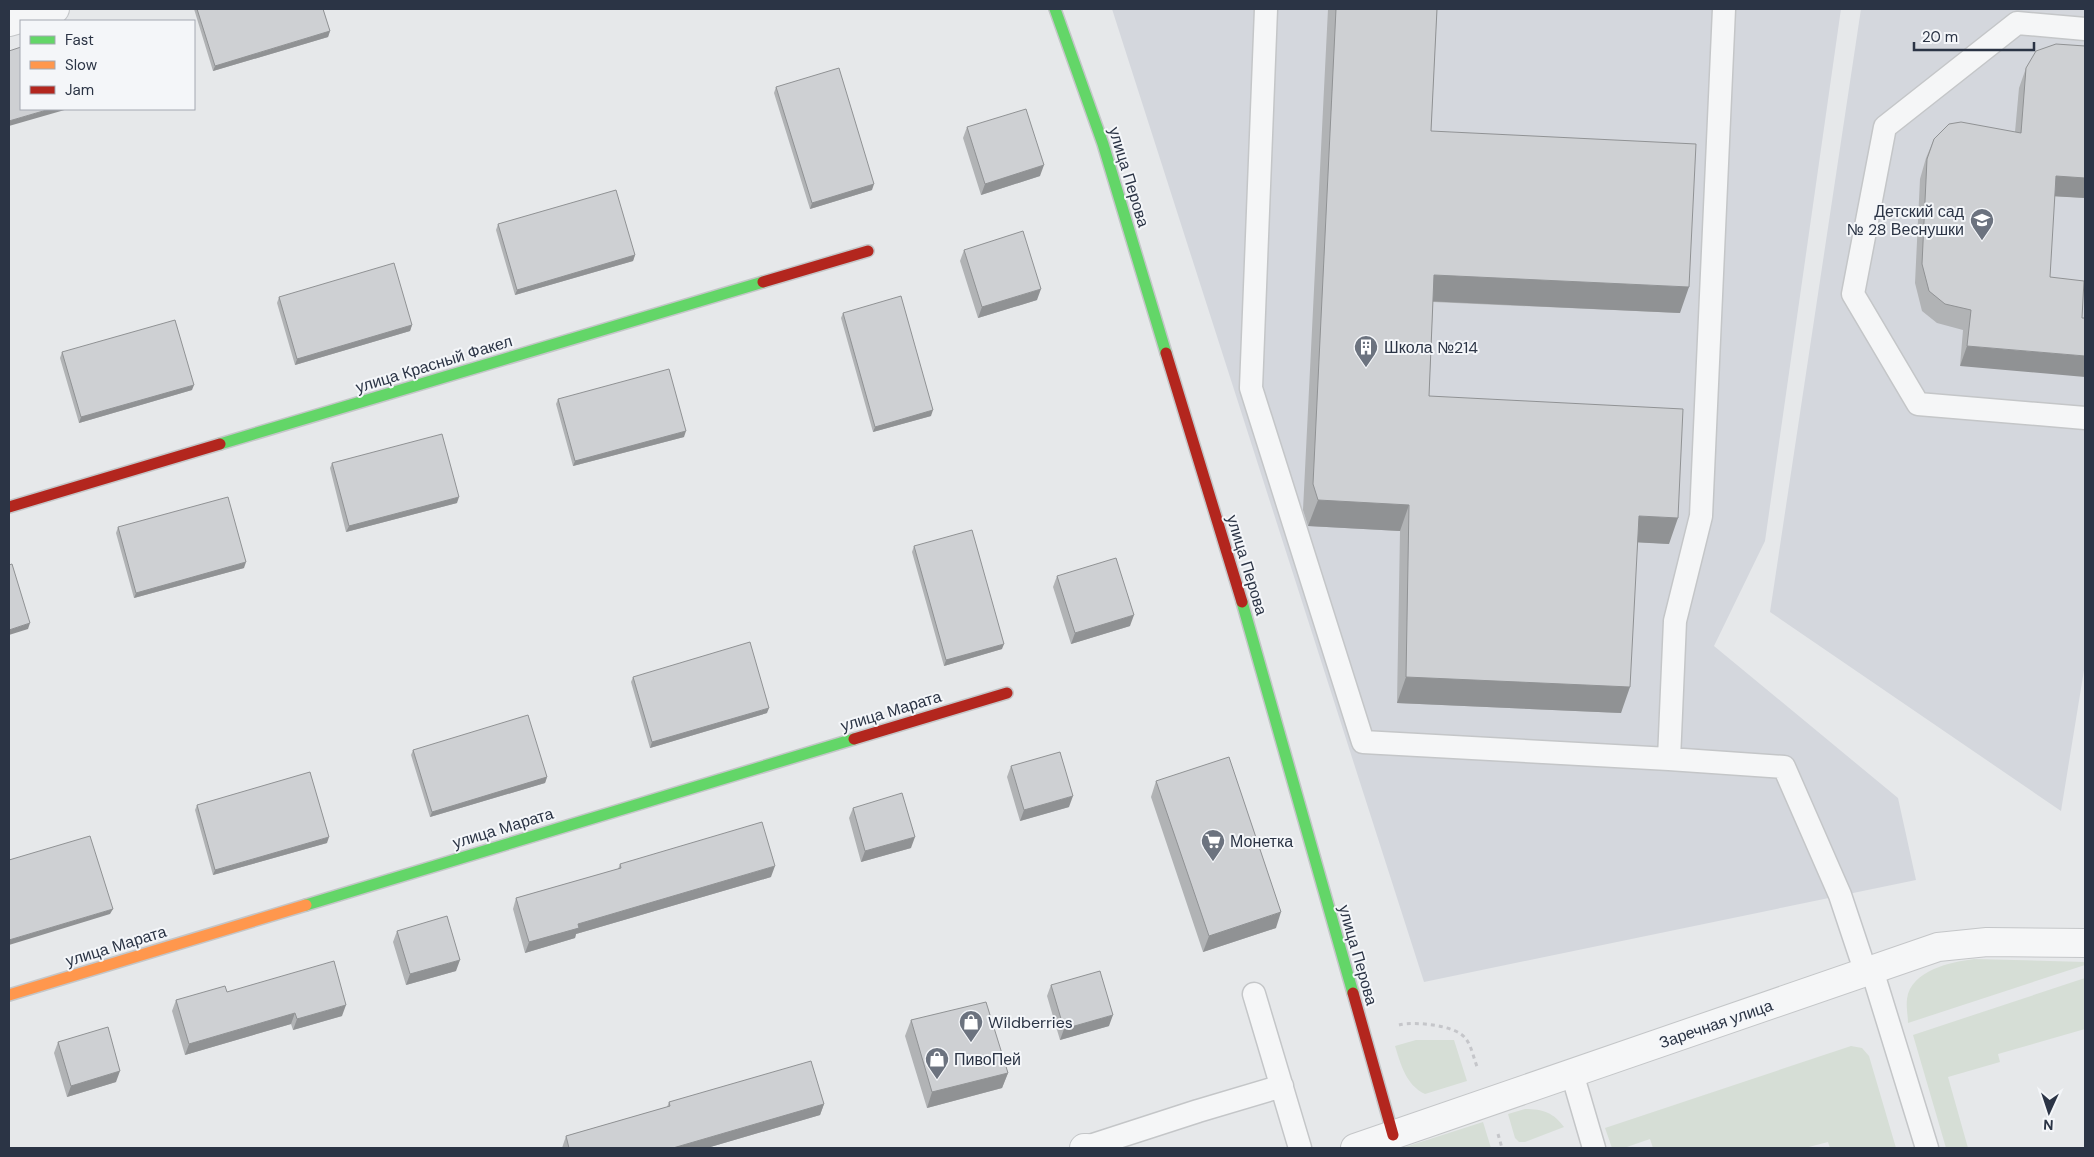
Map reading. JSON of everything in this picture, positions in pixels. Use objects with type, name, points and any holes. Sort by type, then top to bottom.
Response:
[{"type":"street","points":[[9,22],[55,9]]},
{"type":"street","name":"улица Перова","points":[[1055,9],[1103,144],[1247,618],[1393,1135]]},
{"type":"street","name":"улица Красный Факел","points":[[9,507],[868,251]]},
{"type":"street","name":"улица Марата","points":[[9,995],[1007,693]]},
{"type":"street","name":"Заречная улица","points":[[1355,1148],[1938,948],[1987,942],[2085,943]]},
{"type":"lane","points":[[1266,9],[1251,388],[1363,742],[1784,767],[1840,895],[1869,971],[1927,1148]]},
{"type":"lane","points":[[1669,759],[1674,621],[1701,516],[1724,9]]},
{"type":"lane","points":[[2085,29],[2016,23],[1885,127],[1853,294],[1918,404],[2085,418]]},
{"type":"lane","points":[[1254,994],[1300,1148]]},
{"type":"lane","points":[[1572,1073],[1594,1148]]},
{"type":"lane","points":[[1086,1148],[1282,1086]]},
{"type":"path","points":[[1398,1026],[1406,1023],[1424,1024],[1454,1030],[1466,1038],[1480,1076]]},
{"type":"shaded area","points":[[1112,9],[1841,9],[1765,541],[1714,646],[1898,798],[1916,880],[1424,982]]},
{"type":"shaded area","points":[[1861,9],[2085,9],[2085,664],[2061,811],[1770,612]]},
{"type":"shaded area","points":[[1974,959],[2085,962],[2085,965],[1908,1023],[1907,999],[1910,989],[1916,981],[1933,969],[1954,962]]},
{"type":"shaded area","points":[[2085,978],[2085,1029],[1998,1054],[2000,1062],[1948,1077],[1968,1148],[1946,1148],[1913,1035]]},
{"type":"shaded area","points":[[1416,1040],[1454,1040],[1467,1081],[1425,1094],[1419,1090],[1405,1074],[1395,1046]]},
{"type":"shaded area","points":[[1851,1046],[1862,1048],[1869,1056],[1896,1148],[1830,1148],[1828,1142],[1805,1148],[1653,1148],[1650,1139],[1624,1148],[1612,1148],[1605,1128]]},
{"type":"shaded area","points":[[1525,1109],[1548,1113],[1556,1118],[1564,1127],[1525,1142],[1519,1142],[1515,1138],[1508,1114]]},
{"type":"shaded area","points":[[1483,1122],[1491,1148],[1402,1148]]},
{"type":"building","points":[[197,9],[323,9],[330,31],[215,66]]},
{"type":"building","name":"Школа №214","points":[[1336,9],[1437,9],[1431,131],[1696,144],[1689,287],[1434,275],[1429,396],[1683,409],[1678,518],[1639,516],[1630,687],[1406,677],[1409,505],[1318,500],[1313,484]]},
{"type":"building","name":"Детский сад № 28 Веснушки","points":[[2056,44],[2085,46],[2085,178],[2056,176],[2050,277],[2084,281],[2082,318],[2085,318],[2085,356],[1967,346],[1971,310],[1945,304],[1929,291],[1922,264],[1927,159],[1934,139],[1949,124],[1961,122],[2021,133],[2026,68],[2036,51]]},
{"type":"building","points":[[20,47],[20,110],[47,110],[9,121],[9,51]]},
{"type":"building","points":[[839,68],[874,184],[812,203],[776,87]]},
{"type":"building","points":[[1026,109],[1044,165],[985,184],[967,127]]},
{"type":"building","points":[[616,190],[635,255],[517,290],[498,224]]},
{"type":"building","points":[[1023,231],[1041,289],[982,307],[964,250]]},
{"type":"building","points":[[394,263],[412,325],[297,359],[279,297]]},
{"type":"building","points":[[901,296],[933,410],[875,427],[843,313]]},
{"type":"building","points":[[175,320],[194,385],[81,417],[62,352]]},
{"type":"building","points":[[669,369],[686,431],[575,461],[558,399]]},
{"type":"building","points":[[442,434],[459,497],[349,526],[332,463]]},
{"type":"building","points":[[228,497],[246,562],[136,593],[118,527]]},
{"type":"building","points":[[972,530],[1004,644],[946,660],[914,546]]},
{"type":"building","points":[[1116,558],[1134,615],[1075,633],[1057,576]]},
{"type":"building","points":[[12,564],[30,623],[9,630],[9,565]]},
{"type":"building","points":[[750,642],[769,708],[652,742],[633,677]]},
{"type":"building","points":[[528,715],[547,777],[432,812],[413,750]]},
{"type":"building","points":[[1060,752],[1073,796],[1024,810],[1011,766]]},
{"type":"building","name":"Монетка","points":[[1229,757],[1281,912],[1209,936],[1156,781]]},
{"type":"building","points":[[310,772],[329,837],[215,870],[197,805]]},
{"type":"building","points":[[902,793],[915,837],[865,851],[853,808]]},
{"type":"building","points":[[762,822],[775,866],[578,924],[579,928],[529,942],[516,898],[621,868],[620,864]]},
{"type":"building","points":[[90,836],[113,909],[9,940],[9,860]]},
{"type":"building","points":[[447,916],[460,960],[410,974],[397,931]]},
{"type":"building","points":[[334,961],[346,1005],[297,1019],[295,1013],[189,1044],[176,1000],[225,986],[227,992]]},
{"type":"building","points":[[1100,971],[1113,1015],[1064,1029],[1051,985]]},
{"type":"building","points":[[986,1002],[1008,1073],[932,1092],[911,1020]]},
{"type":"building","points":[[108,1027],[120,1071],[71,1086],[58,1042]]},
{"type":"building","points":[[811,1061],[824,1104],[673,1148],[569,1148],[566,1136],[670,1106],[669,1102]]},
{"type":"traffic: fast","points":[[1055,9],[1103,144],[1166,353]]},
{"type":"traffic: fast","points":[[220,444],[763,282]]},
{"type":"traffic: fast","points":[[1242,602],[1353,993]]},
{"type":"traffic: fast","points":[[306,905],[854,739]]},
{"type":"traffic: slow","points":[[9,995],[306,905]]},
{"type":"traffic: jam","points":[[763,282],[868,251]]},
{"type":"traffic: jam","points":[[1166,353],[1242,602]]},
{"type":"traffic: jam","points":[[9,507],[220,444]]},
{"type":"traffic: jam","points":[[854,739],[1007,693]]},
{"type":"traffic: jam","points":[[1353,993],[1393,1135]]},
{"type":"place","name":"Детский сад № 28 Веснушки","points":[[1982,241]]},
{"type":"place","name":"Школа №214","points":[[1366,368]]},
{"type":"place","name":"Монетка","points":[[1213,862]]},
{"type":"place","name":"Wildberries","points":[[971,1043]]},
{"type":"place","name":"ПивоПей","points":[[937,1080]]}]
